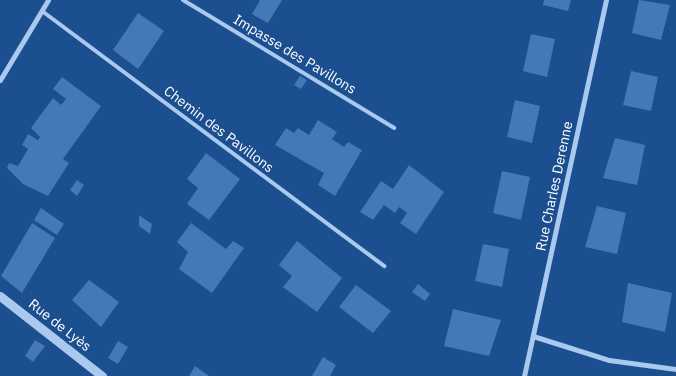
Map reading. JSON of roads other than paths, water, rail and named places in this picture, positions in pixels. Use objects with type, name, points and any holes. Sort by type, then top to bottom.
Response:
[{"type":"street","points":[[0,80],[48,0]]},
{"type":"street","name":"Rue Charles Derenne","points":[[524,376],[606,0]]},
{"type":"street","name":"Rue de Lyès","points":[[0,296],[102,376]]},
{"type":"street","points":[[533,336],[609,360],[676,369]]},
{"type":"lane","name":"Impasse des Pavillons","points":[[183,0],[394,128]]},
{"type":"lane","name":"Chemin des Pavillons","points":[[42,11],[384,266]]}]
